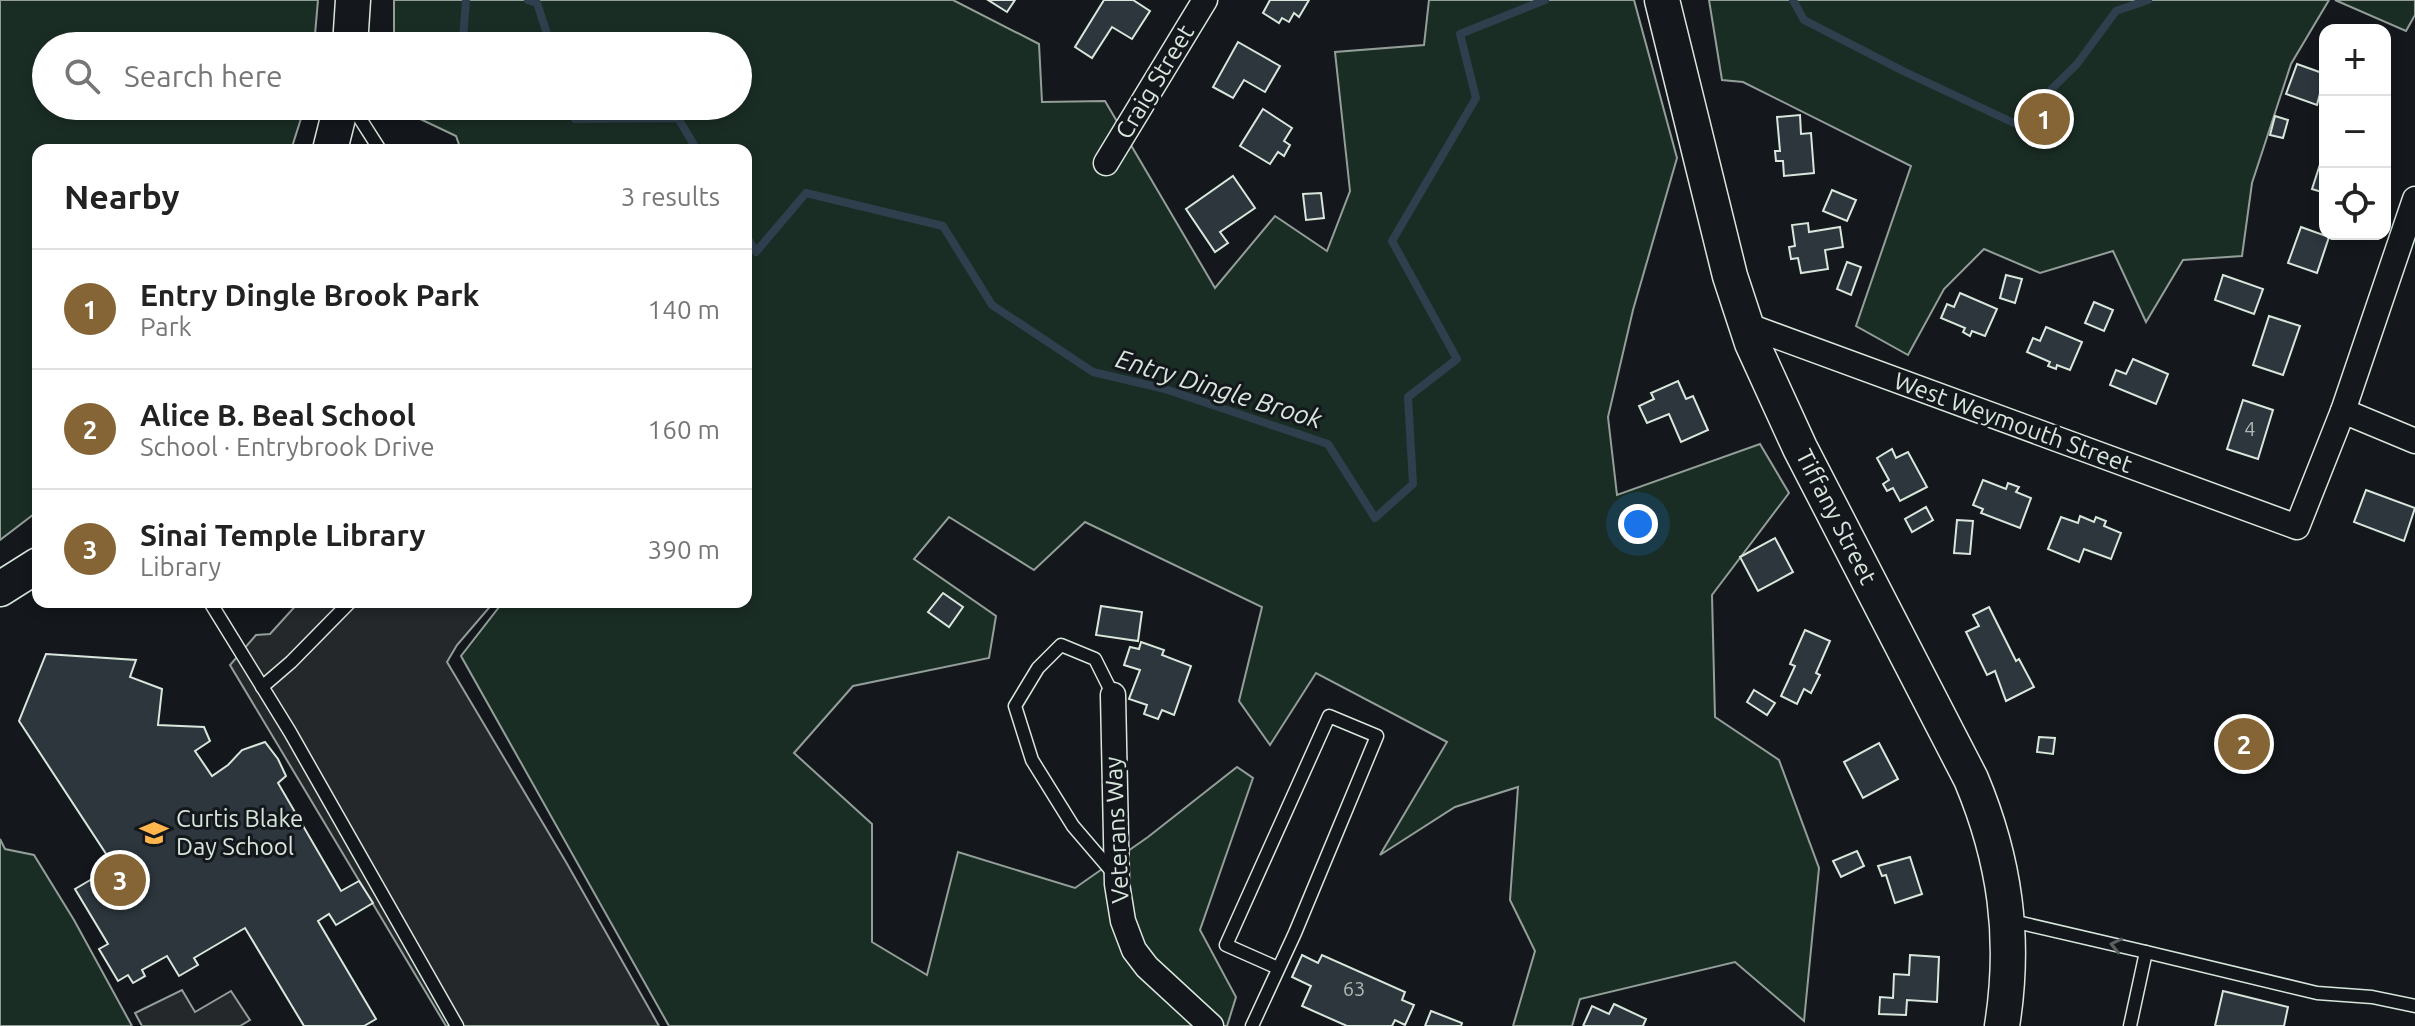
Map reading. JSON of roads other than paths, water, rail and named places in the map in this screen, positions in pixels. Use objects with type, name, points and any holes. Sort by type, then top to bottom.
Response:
[{"type":"main road","points":[[351,32],[353,0]]},
{"type":"main road","name":"Tiffany Street","points":[[1662,0],[1728,266],[1746,325],[1794,436],[1971,779],[1989,824],[2008,920],[2008,979],[2002,1026]]},
{"type":"main road","points":[[332,144],[338,120]]},
{"type":"main road","points":[[0,589],[32,569]]},
{"type":"street","name":"Craig Street","points":[[1106,163],[1205,0]]},
{"type":"street","points":[[2415,199],[2343,411],[2415,441]]},
{"type":"street","name":"West Weymouth Street","points":[[1746,325],[2297,527],[2343,411]]},
{"type":"street","name":"Veterans Way","points":[[1113,695],[1119,905],[1134,950],[1147,967],[1211,1026]]},
{"type":"lane","points":[[361,120],[376,144]]},
{"type":"lane","points":[[214,608],[457,1026]]},
{"type":"lane","points":[[262,687],[344,608]]},
{"type":"lane","points":[[1113,695],[1095,659],[1061,645],[1038,668],[1015,706],[1032,760],[1073,826],[1117,877]]},
{"type":"lane","points":[[1252,1026],[1278,968],[1377,736],[1329,716],[1226,945],[1278,968]]},
{"type":"lane","points":[[2008,920],[2303,990],[2372,997],[2415,1006]]},
{"type":"lane","points":[[2130,1026],[2146,952]]},
{"type":"waterway","name":"Entry Dingle Brook","points":[[463,32],[466,0]]},
{"type":"waterway","name":"Entry Dingle Brook","points":[[528,0],[537,3],[546,32]]},
{"type":"waterway","name":"Entry Dingle Brook","points":[[752,245],[756,252],[806,193],[943,226],[992,305],[1093,372],[1165,389],[1328,444],[1375,518],[1413,484],[1408,397],[1457,359],[1392,241],[1476,98],[1460,34],[1545,0]]},
{"type":"waterway","name":"Entry Dingle Brook","points":[[1793,0],[1804,20],[2016,124],[2077,64],[2116,11],[2148,0]]},
{"type":"waterway","name":"Entry Dingle Brook","points":[[679,120],[693,144]]},
{"type":"place","name":"Entry Dingle Brook Park","points":[[2044,119]]},
{"type":"place","name":"Alice B. Beal School","points":[[2244,744]]},
{"type":"place","name":"Curtis Blake Day School","points":[[154,833]]},
{"type":"place","name":"Sinai Temple Library","points":[[120,880]]}]
